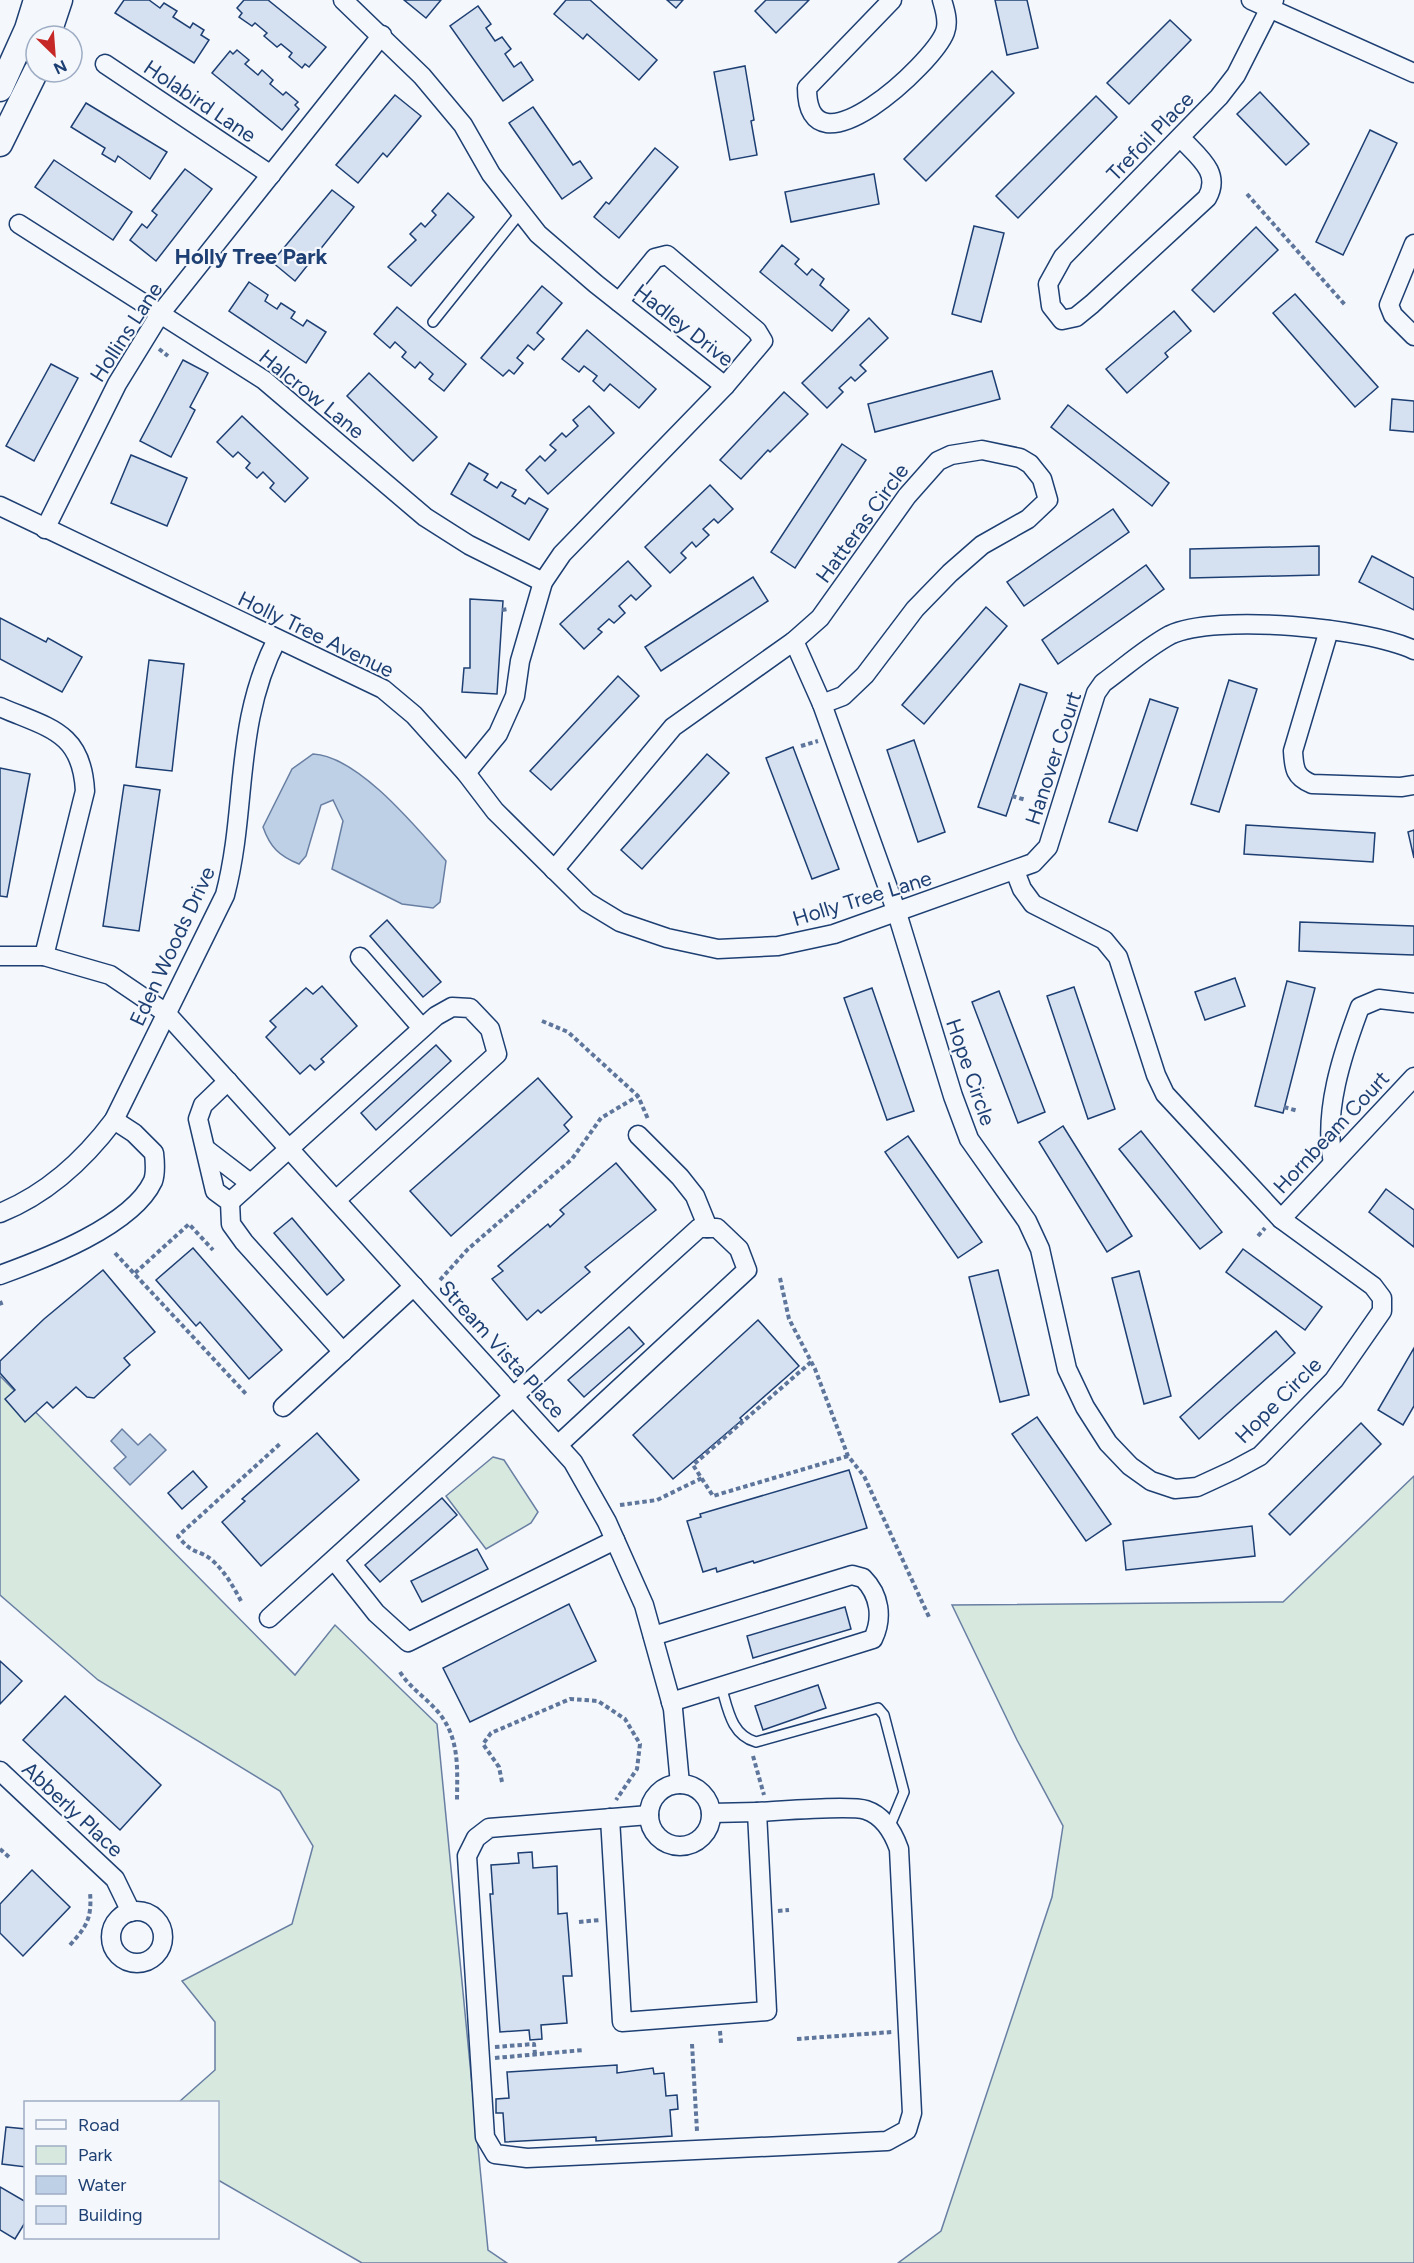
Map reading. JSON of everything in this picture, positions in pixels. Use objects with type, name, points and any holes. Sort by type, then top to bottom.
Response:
[{"type":"main road","points":[[0,89],[27,29],[36,0]]},
{"type":"main road","points":[[52,24],[60,0]]},
{"type":"main road","points":[[0,144],[30,84]]},
{"type":"street","name":"Hadley Drive","points":[[343,0],[382,35],[422,76],[463,125],[491,174],[538,234],[725,386],[601,512],[562,554],[543,582],[520,661],[515,696],[498,734],[466,773]]},
{"type":"street","points":[[892,0],[807,88],[807,103],[812,114],[820,121],[836,122],[857,117],[883,100],[937,46],[946,31],[947,19],[942,0]]},
{"type":"street","points":[[1251,0],[1272,4],[1414,73]]},
{"type":"street","name":"Trefoil Place","points":[[1180,138],[1212,174],[1213,188],[1207,198],[1143,259],[1076,317],[1062,320],[1051,306],[1048,284],[1063,257],[1219,97],[1236,75],[1272,4]]},
{"type":"street","name":"Hollins Lane","points":[[45,529],[117,384],[160,315],[382,35]]},
{"type":"street","name":"Holabird Lane","points":[[105,64],[271,175]]},
{"type":"street","name":"Halcrow Lane","points":[[19,224],[264,380],[425,517],[469,545],[543,582]]},
{"type":"street","points":[[1414,244],[1389,305],[1394,315],[1414,336]]},
{"type":"street","points":[[619,302],[655,258],[667,255],[758,331],[763,341],[725,386]]},
{"type":"street","name":"Hatteras Circle","points":[[554,870],[673,727],[794,640],[820,618],[907,496],[938,461],[951,455],[982,450],[1002,452],[1030,464],[1042,479],[1048,500],[1028,519],[982,545],[950,573],[915,609],[865,675],[843,696],[822,704]]},
{"type":"street","name":"Holly Tree Avenue","points":[[0,506],[383,689],[414,715],[466,773],[495,811],[587,902],[620,922],[667,938],[718,949]]},
{"type":"street","name":"Hanover Court","points":[[1014,871],[1033,862],[1048,847],[1096,693],[1103,683],[1172,634],[1215,626],[1304,625],[1414,650]]},
{"type":"street","points":[[1329,630],[1293,751],[1294,770],[1299,779],[1312,784],[1401,787],[1414,785]]},
{"type":"street","name":"Eden Woods Drive","points":[[0,1213],[21,1205],[52,1184],[92,1150],[114,1120],[225,895],[232,869],[248,721],[262,673],[277,639]]},
{"type":"street","name":"Hope Circle","points":[[794,640],[822,704],[897,913],[953,1096],[969,1138],[1027,1221],[1040,1249],[1067,1369],[1084,1407],[1108,1443],[1130,1466],[1151,1481],[1175,1489],[1197,1487],[1260,1456],[1334,1380],[1382,1311],[1382,1298],[1373,1286],[1281,1219],[1165,1094],[1156,1075],[1118,957],[1104,940],[1033,904],[1022,889],[1014,871]]},
{"type":"street","points":[[0,707],[65,736],[80,757],[84,769],[85,791],[44,956]]},
{"type":"street","name":"Holly Tree Lane","points":[[718,949],[789,944],[834,934],[1014,871]]},
{"type":"street","name":"Stream Vista Place","points":[[0,956],[44,956],[111,975],[166,1013],[573,1462],[615,1540],[644,1605],[671,1702],[680,1784]]},
{"type":"street","points":[[360,957],[422,1028]]},
{"type":"street","points":[[1333,1163],[1328,1138],[1329,1121],[1350,1034],[1360,1007],[1379,999],[1414,1003]]},
{"type":"street","points":[[336,1200],[497,1054],[490,1029],[470,1008],[452,1007],[422,1028],[230,1202],[231,1224],[244,1242],[343,1352]]},
{"type":"street","name":"Hornbeam Court","points":[[1281,1219],[1414,1077]]},
{"type":"street","points":[[228,1081],[203,1105],[198,1119],[215,1191],[230,1202]]},
{"type":"street","points":[[0,1275],[55,1255],[117,1219],[139,1202],[154,1180],[154,1153],[134,1133],[114,1120]]},
{"type":"street","points":[[638,1135],[680,1177],[695,1196],[708,1228]]},
{"type":"street","points":[[207,1150],[250,1183]]},
{"type":"street","points":[[269,1618],[699,1228],[717,1228],[739,1249],[747,1270],[558,1445]]},
{"type":"street","points":[[283,1407],[414,1286]]},
{"type":"street","points":[[334,1560],[376,1613],[408,1642],[615,1540]]},
{"type":"street","points":[[653,1636],[852,1575],[863,1578],[870,1585],[879,1610],[880,1625],[873,1639],[671,1702]]},
{"type":"street","name":"Abberly Place","points":[[0,1772],[115,1878],[131,1912]]},
{"type":"street","points":[[680,1784],[689,1786],[704,1796],[711,1813],[710,1822],[699,1839],[681,1846],[662,1840],[651,1825],[649,1815],[657,1794],[680,1784]]},
{"type":"street","points":[[612,1810],[622,2022],[624,2022],[767,2011],[761,1803]]},
{"type":"street","points":[[649,1815],[612,1810],[489,1828],[476,1838],[467,1856],[486,2059],[485,2137],[490,2149],[495,2154],[527,2158],[887,2141],[898,2137],[907,2130],[912,2113],[898,1849],[889,1828],[864,1809],[761,1803],[711,1813]]},
{"type":"lane","points":[[433,322],[521,213]]},
{"type":"lane","points":[[721,1686],[735,1728],[744,1738],[756,1742],[878,1708],[884,1716],[904,1792],[889,1828]]},
{"type":"path","points":[[1246,194],[1346,306]]},
{"type":"path","points":[[502,610],[508,609]]},
{"type":"path","points":[[801,746],[810,744]]},
{"type":"path","points":[[1012,796],[1026,800]]},
{"type":"path","points":[[542,1021],[568,1032],[638,1096],[648,1119]]},
{"type":"path","points":[[440,1280],[468,1249],[572,1159],[601,1118],[638,1096]]},
{"type":"path","points":[[1284,1107],[1298,1111]]},
{"type":"path","points":[[135,1273],[189,1224],[213,1250]]},
{"type":"path","points":[[115,1253],[246,1394]]},
{"type":"path","points":[[780,1278],[789,1319],[811,1362],[848,1456],[864,1476],[929,1617]]},
{"type":"path","points":[[0,1301],[2,1306]]},
{"type":"path","points":[[811,1362],[693,1465],[713,1496],[848,1456]]},
{"type":"path","points":[[241,1600],[228,1577],[211,1559],[188,1550],[178,1536],[280,1443]]},
{"type":"path","points":[[620,1505],[657,1500],[702,1478]]},
{"type":"path","points":[[400,1672],[407,1684],[444,1720],[457,1754],[457,1802]]},
{"type":"path","points":[[502,1782],[499,1767],[483,1744],[491,1733],[570,1700],[598,1701],[625,1719],[640,1744],[637,1769],[612,1810]]},
{"type":"path","points":[[753,1756],[761,1803]]},
{"type":"path","points":[[0,1849],[9,1858]]},
{"type":"path","points":[[70,1945],[86,1927],[92,1911],[90,1892]]},
{"type":"path","points":[[797,2039],[908,2031]]},
{"type":"path","points":[[535,2054],[534,2044],[491,2047],[486,2059],[584,2050]]},
{"type":"path","points":[[690,2150],[690,2136],[697,2131],[692,2044]]},
{"type":"green space","points":[[0,1376],[295,1675],[335,1625],[437,1724],[488,2250],[507,2263],[362,2263],[219,2181],[219,2101],[180,2101],[215,2070],[215,2022],[182,1981],[292,1924],[313,1846],[280,1791],[98,1680],[0,1595]]},
{"type":"green space","points":[[493,1457],[504,1460],[538,1512],[531,1523],[486,1549],[446,1496]]},
{"type":"green space","points":[[1414,1476],[1414,2263],[898,2263],[941,2231],[1052,1897],[1063,1826],[1017,1740],[952,1605],[1283,1602]]},
{"type":"water","points":[[313,754],[330,758],[349,767],[367,780],[403,813],[446,861],[440,902],[433,908],[402,904],[332,869],[343,821],[333,800],[321,805],[306,856],[299,864],[286,858],[272,845],[263,827],[292,769]]},
{"type":"water","points":[[122,1429],[138,1445],[150,1434],[166,1450],[130,1485],[114,1468],[126,1457],[111,1441]]},
{"type":"building","points":[[124,0],[149,0],[160,8],[164,3],[177,11],[173,17],[190,28],[193,23],[204,30],[201,35],[209,40],[194,63],[115,13]]},
{"type":"building","points":[[244,0],[268,0],[326,47],[309,67],[305,64],[302,68],[289,57],[292,53],[281,44],[277,47],[264,36],[267,33],[255,23],[252,26],[239,17],[242,13],[237,8]]},
{"type":"building","points":[[404,0],[441,0],[426,18]]},
{"type":"building","points":[[566,0],[590,0],[657,60],[639,80],[587,34],[583,39],[554,14]]},
{"type":"building","points":[[667,0],[683,0],[676,8]]},
{"type":"building","points":[[766,0],[809,0],[776,33],[755,11]]},
{"type":"building","points":[[995,0],[1027,0],[1038,48],[1007,55]]},
{"type":"building","points":[[478,6],[491,24],[486,28],[495,41],[502,37],[511,49],[505,54],[514,67],[521,62],[533,80],[503,101],[450,26]]},
{"type":"building","points":[[1170,20],[1191,40],[1129,104],[1107,83]]},
{"type":"building","points":[[237,50],[249,60],[245,64],[258,75],[262,70],[273,80],[270,84],[283,95],[286,92],[298,102],[295,105],[299,109],[282,130],[212,73],[230,51],[233,54]]},
{"type":"building","points":[[745,66],[757,155],[730,160],[714,72]]},
{"type":"building","points":[[992,71],[1014,93],[926,181],[904,159]]},
{"type":"building","points":[[1260,92],[1309,144],[1286,165],[1237,114]]},
{"type":"building","points":[[395,95],[421,116],[387,157],[383,153],[358,183],[336,165]]},
{"type":"building","points":[[1096,96],[1117,117],[1018,218],[996,196]]},
{"type":"building","points":[[86,103],[167,152],[150,179],[118,156],[115,162],[102,154],[105,148],[71,127]]},
{"type":"building","points":[[533,107],[573,165],[580,161],[592,178],[562,199],[509,123]]},
{"type":"building","points":[[1370,130],[1397,143],[1343,255],[1316,242]]},
{"type":"building","points":[[655,148],[678,167],[619,238],[594,217],[606,202],[609,204]]},
{"type":"building","points":[[54,160],[132,212],[113,240],[35,187]]},
{"type":"building","points":[[185,169],[212,189],[156,261],[130,240],[142,224],[147,228],[157,215],[152,211]]},
{"type":"building","points":[[874,174],[879,204],[791,222],[785,192]]},
{"type":"building","points":[[332,190],[354,207],[295,281],[272,262]]},
{"type":"building","points":[[448,193],[474,217],[411,286],[388,267],[416,240],[410,234],[421,223],[425,227],[436,215],[432,211]]},
{"type":"building","points":[[974,226],[1004,233],[981,322],[952,314]]},
{"type":"building","points":[[1256,227],[1278,250],[1214,312],[1192,290]]},
{"type":"building","points":[[782,245],[799,259],[795,264],[807,275],[812,269],[824,279],[820,285],[849,310],[832,331],[760,272]]},
{"type":"building","points":[[249,282],[268,295],[265,301],[277,309],[281,303],[295,312],[291,318],[303,326],[307,320],[326,332],[306,363],[229,311]]},
{"type":"building","points":[[542,286],[562,303],[537,333],[544,339],[534,350],[528,345],[517,358],[523,363],[514,374],[509,370],[503,376],[481,358]]},
{"type":"building","points":[[1295,294],[1378,387],[1355,407],[1273,313]]},
{"type":"building","points":[[397,307],[466,364],[444,391],[429,379],[433,374],[420,362],[415,368],[402,357],[406,352],[395,342],[390,348],[374,334]]},
{"type":"building","points":[[1174,311],[1191,331],[1165,353],[1168,357],[1127,393],[1106,369]]},
{"type":"building","points":[[869,318],[888,338],[860,365],[866,371],[855,381],[851,377],[839,388],[843,392],[827,408],[802,383]]},
{"type":"building","points":[[587,330],[656,389],[639,408],[610,384],[604,391],[593,381],[597,376],[584,366],[579,372],[562,359]]},
{"type":"building","points":[[183,360],[208,373],[190,407],[195,410],[171,457],[140,441]]},
{"type":"building","points":[[51,364],[78,378],[34,461],[6,446]]},
{"type":"building","points":[[992,371],[1000,399],[875,432],[868,404]]},
{"type":"building","points":[[369,373],[437,437],[413,461],[347,396]]},
{"type":"building","points":[[784,392],[808,414],[770,452],[768,450],[741,479],[720,460]]},
{"type":"building","points":[[1392,399],[1414,401],[1414,432],[1390,430]]},
{"type":"building","points":[[1068,405],[1169,483],[1152,506],[1051,427]]},
{"type":"building","points":[[589,406],[614,433],[548,494],[526,470],[540,456],[545,461],[556,450],[550,445],[562,433],[566,437],[578,426],[573,420]]},
{"type":"building","points":[[242,416],[308,478],[285,502],[270,488],[274,483],[263,472],[257,478],[246,468],[250,463],[238,452],[233,457],[217,442]]},
{"type":"building","points":[[842,444],[866,460],[795,568],[771,552]]},
{"type":"building","points":[[131,455],[187,478],[167,526],[111,503]]},
{"type":"building","points":[[469,463],[488,474],[484,480],[497,488],[501,482],[516,490],[512,496],[525,504],[529,498],[548,509],[529,540],[451,494]]},
{"type":"building","points":[[710,485],[733,509],[718,523],[714,519],[703,529],[709,535],[696,547],[692,542],[681,553],[686,558],[670,573],[645,547]]},
{"type":"building","points":[[1113,509],[1129,532],[1024,606],[1007,582]]},
{"type":"building","points":[[1319,546],[1319,575],[1190,578],[1190,549]]},
{"type":"building","points":[[1372,556],[1414,578],[1414,610],[1359,582]]},
{"type":"building","points":[[628,561],[651,586],[636,600],[631,595],[619,606],[625,613],[614,623],[609,619],[598,629],[602,632],[584,649],[560,624]]},
{"type":"building","points":[[1146,565],[1164,589],[1058,664],[1042,640]]},
{"type":"building","points":[[753,577],[768,601],[661,671],[645,647]]},
{"type":"building","points":[[470,599],[503,601],[497,694],[462,692],[464,668],[470,668]]},
{"type":"building","points":[[986,607],[1007,626],[924,724],[902,705]]},
{"type":"building","points":[[0,618],[46,642],[48,638],[82,657],[62,692],[0,659]]},
{"type":"building","points":[[149,660],[184,664],[172,771],[136,767]]},
{"type":"building","points":[[618,676],[639,696],[551,790],[530,771]]},
{"type":"building","points":[[1229,680],[1257,689],[1219,812],[1191,804]]},
{"type":"building","points":[[1020,684],[1047,693],[1006,816],[978,807]]},
{"type":"building","points":[[1150,699],[1178,708],[1137,831],[1109,822]]},
{"type":"building","points":[[914,740],[945,832],[918,842],[887,750]]},
{"type":"building","points":[[793,747],[839,869],[812,879],[766,758]]},
{"type":"building","points":[[707,754],[729,773],[642,869],[621,850]]},
{"type":"building","points":[[0,768],[30,774],[7,897],[0,896]]},
{"type":"building","points":[[124,785],[160,790],[139,931],[103,926]]},
{"type":"building","points":[[1246,825],[1375,833],[1373,862],[1244,854]]},
{"type":"building","points":[[1414,830],[1414,858],[1408,832]]},
{"type":"building","points":[[387,920],[441,982],[423,997],[370,936]]},
{"type":"building","points":[[1300,922],[1414,926],[1414,955],[1299,951]]},
{"type":"building","points":[[1235,978],[1245,1006],[1205,1020],[1195,992]]},
{"type":"building","points":[[1287,981],[1315,988],[1283,1113],[1255,1106]]},
{"type":"building","points":[[322,986],[357,1026],[321,1059],[324,1062],[315,1070],[310,1065],[300,1074],[266,1037],[276,1027],[270,1021],[306,988],[313,994]]},
{"type":"building","points":[[1074,987],[1115,1109],[1088,1119],[1047,996]]},
{"type":"building","points":[[872,988],[914,1111],[887,1120],[844,998]]},
{"type":"building","points":[[999,991],[1045,1112],[1018,1123],[972,1002]]},
{"type":"building","points":[[436,1045],[451,1061],[376,1130],[361,1113]]},
{"type":"building","points":[[538,1078],[572,1117],[564,1125],[569,1131],[451,1236],[410,1191]]},
{"type":"building","points":[[1063,1126],[1132,1236],[1107,1252],[1039,1142]]},
{"type":"building","points":[[1141,1131],[1222,1232],[1200,1249],[1119,1149]]},
{"type":"building","points":[[908,1136],[982,1242],[958,1258],[885,1152]]},
{"type":"building","points":[[616,1163],[656,1210],[585,1267],[590,1272],[541,1313],[538,1310],[527,1320],[492,1279],[503,1271],[498,1266],[548,1224],[550,1227],[564,1214],[560,1210]]},
{"type":"building","points":[[1386,1189],[1414,1210],[1414,1247],[1369,1212]]},
{"type":"building","points":[[292,1218],[344,1280],[327,1295],[274,1233]]},
{"type":"building","points":[[193,1248],[282,1350],[249,1379],[200,1322],[196,1326],[156,1280]]},
{"type":"building","points":[[1243,1249],[1322,1307],[1305,1330],[1226,1272]]},
{"type":"building","points":[[103,1270],[155,1332],[124,1358],[130,1365],[94,1398],[87,1397],[76,1387],[53,1408],[47,1402],[25,1422],[5,1399],[15,1390],[0,1373],[0,1361],[44,1319]]},
{"type":"building","points":[[998,1270],[1029,1395],[1000,1402],[969,1277]]},
{"type":"building","points":[[1139,1271],[1171,1396],[1144,1404],[1112,1278]]},
{"type":"building","points":[[758,1320],[799,1366],[740,1418],[742,1420],[673,1479],[633,1435]]},
{"type":"building","points":[[629,1327],[644,1344],[584,1397],[568,1380]]},
{"type":"building","points":[[1276,1331],[1295,1353],[1199,1439],[1180,1417]]},
{"type":"building","points":[[1414,1348],[1414,1406],[1403,1425],[1378,1410]]},
{"type":"building","points":[[1037,1417],[1111,1524],[1086,1541],[1012,1434]]},
{"type":"building","points":[[1361,1423],[1381,1444],[1290,1535],[1269,1514]]},
{"type":"building","points":[[317,1433],[359,1480],[261,1566],[222,1522],[245,1501],[242,1499]]},
{"type":"building","points":[[849,1470],[867,1528],[754,1563],[753,1561],[717,1572],[716,1568],[703,1572],[687,1521],[701,1517],[700,1514]]},
{"type":"building","points":[[193,1471],[207,1487],[182,1509],[168,1493]]},
{"type":"building","points":[[442,1498],[457,1515],[380,1582],[365,1565]]},
{"type":"building","points":[[1252,1526],[1255,1556],[1126,1570],[1123,1541]]},
{"type":"building","points":[[477,1549],[488,1569],[422,1602],[411,1581]]},
{"type":"building","points":[[569,1604],[596,1661],[470,1722],[443,1668]]},
{"type":"building","points":[[845,1607],[851,1629],[753,1658],[747,1636]]},
{"type":"building","points":[[0,1661],[22,1681],[0,1704]]},
{"type":"building","points":[[818,1685],[826,1708],[763,1730],[755,1706]]},
{"type":"building","points":[[65,1696],[161,1785],[120,1830],[23,1740]]},
{"type":"building","points":[[532,1852],[533,1868],[557,1866],[558,1914],[567,1913],[572,1976],[563,1976],[567,2023],[541,2025],[542,2039],[530,2040],[529,2030],[500,2032],[490,1894],[493,1894],[491,1865],[519,1863],[518,1853]]},
{"type":"building","points":[[32,1870],[70,1907],[23,1956],[0,1933],[0,1904]]},
{"type":"building","points":[[617,2065],[617,2073],[653,2068],[654,2074],[664,2073],[666,2096],[677,2095],[678,2109],[670,2110],[672,2136],[596,2141],[596,2137],[505,2142],[503,2113],[496,2113],[496,2099],[509,2098],[507,2072]]},
{"type":"building","points":[[6,2127],[24,2129],[24,2167],[2,2164]]},
{"type":"building","points":[[0,2187],[24,2201],[24,2224],[15,2239],[0,2230]]},
{"type":"district","name":"Holly Tree Park","points":[[251,256]]}]
